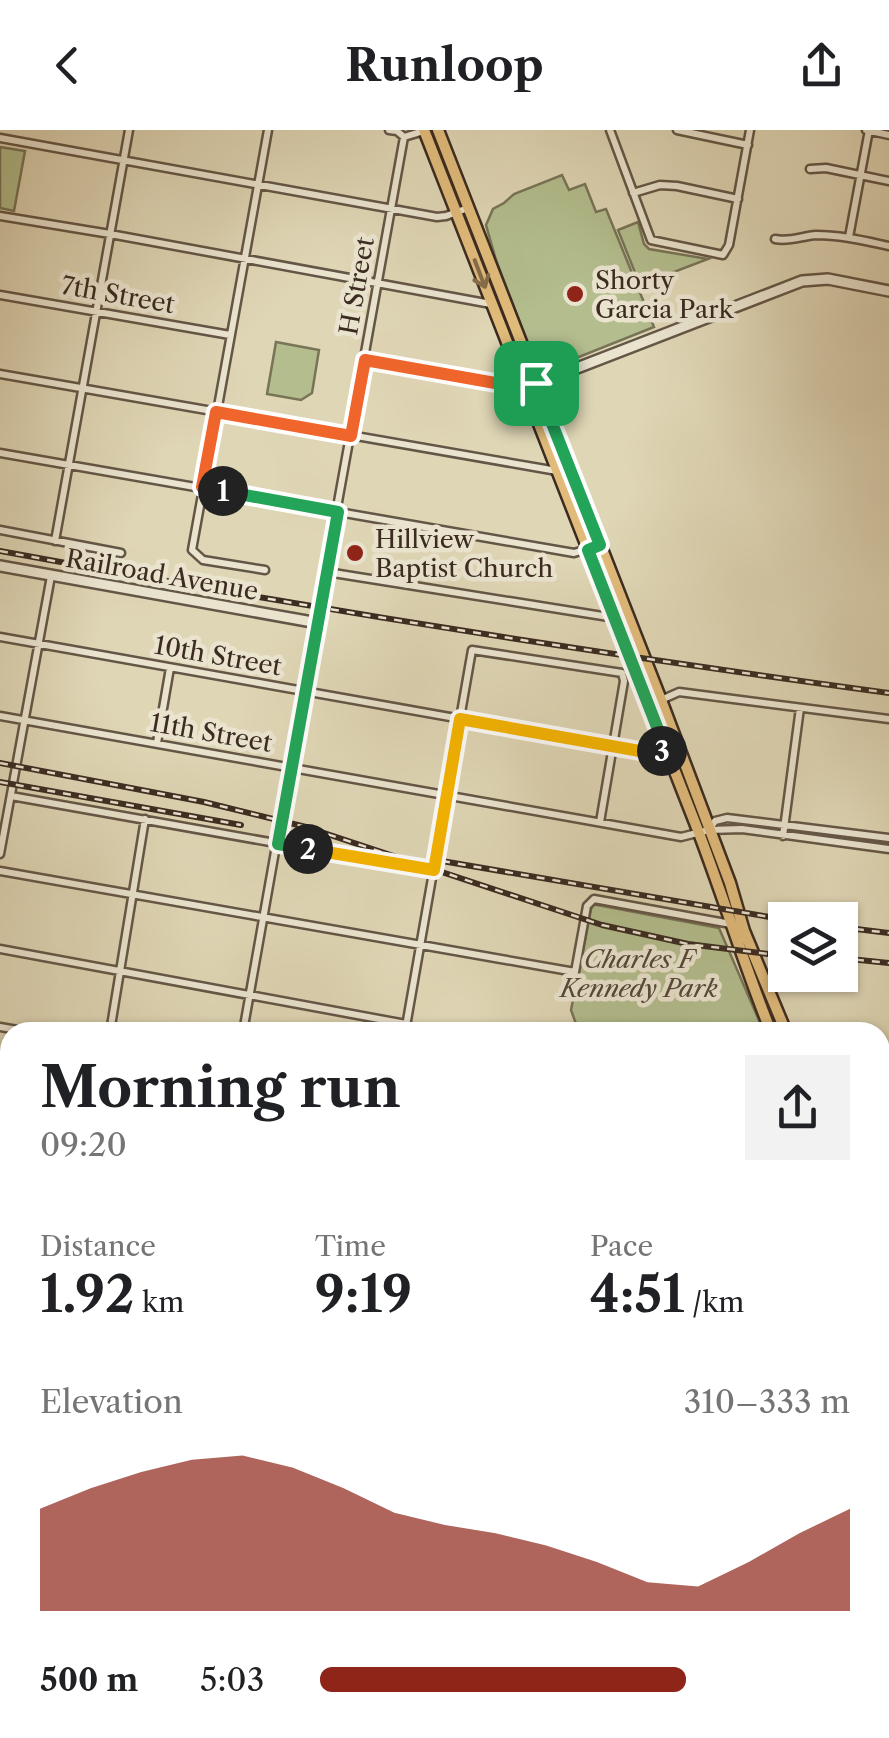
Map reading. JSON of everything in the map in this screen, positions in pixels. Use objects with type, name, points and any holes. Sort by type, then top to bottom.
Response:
[{"type":"main road","points":[[438,130],[661,700],[730,924],[767,1022]]},
{"type":"main road","points":[[424,131],[666,750],[730,884],[782,1022]]},
{"type":"street","points":[[55,541],[129,130]]},
{"type":"street","points":[[265,570],[203,560],[192,550],[268,130]]},
{"type":"street","points":[[388,130],[404,137],[424,131]]},
{"type":"street","points":[[610,130],[651,240],[722,255],[729,245],[750,130]]},
{"type":"street","points":[[677,130],[748,144]]},
{"type":"street","points":[[849,237],[869,130],[889,134]]},
{"type":"street","name":"H Street","points":[[245,1022],[404,137]]},
{"type":"street","points":[[0,138],[437,217],[468,208]]},
{"type":"street","points":[[810,169],[826,168],[889,181]]},
{"type":"street","points":[[633,193],[677,186],[738,199]]},
{"type":"street","points":[[0,216],[491,304]]},
{"type":"street","points":[[776,238],[849,237],[889,246]]},
{"type":"street","points":[[365,360],[523,385],[802,282],[828,279],[889,291]]},
{"type":"street","name":"7th Street","points":[[0,295],[230,335]]},
{"type":"street","points":[[0,374],[557,472]]},
{"type":"street","points":[[0,452],[574,554],[600,545]]},
{"type":"street","points":[[0,530],[122,553]]},
{"type":"street","name":"Railroad Avenue","points":[[0,566],[318,623]]},
{"type":"street","points":[[327,572],[614,618]]},
{"type":"street","points":[[0,854],[51,576]]},
{"type":"street","name":"10th Street","points":[[0,637],[651,753],[666,750]]},
{"type":"street","points":[[407,1022],[472,650],[622,673],[624,682],[600,822]]},
{"type":"street","points":[[157,743],[170,668]]},
{"type":"street","points":[[661,700],[678,692],[889,719]]},
{"type":"street","points":[[784,836],[800,708]]},
{"type":"street","name":"11th Street","points":[[0,716],[681,837],[742,829],[889,849]]},
{"type":"street","points":[[11,796],[434,870]]},
{"type":"street","name":"11th Street","points":[[704,832],[715,820],[727,818],[889,838]]},
{"type":"street","points":[[112,1022],[145,820]]},
{"type":"street","points":[[0,871],[575,972],[589,902],[594,900],[730,924]]},
{"type":"street","points":[[0,949],[378,1022]]},
{"type":"green space","points":[[0,147],[25,151],[14,211],[0,208]]},
{"type":"green space","name":"Shorty Garcia Park","points":[[562,175],[569,190],[585,184],[596,212],[606,209],[654,327],[549,369],[535,363],[486,225],[493,209],[514,194]]},
{"type":"green space","points":[[638,222],[649,249],[708,259],[640,285],[618,230]]},
{"type":"green space","points":[[276,342],[319,350],[312,393],[301,400],[267,394]]},
{"type":"green space","name":"Charles F Kennedy Park","points":[[592,904],[719,928],[760,1022],[575,1022],[571,1010]]},
{"type":"railway","points":[[0,551],[444,628],[889,693]]},
{"type":"railway","points":[[0,763],[204,802],[306,827],[602,925],[688,944],[768,954]]},
{"type":"railway","points":[[0,782],[241,825]]},
{"type":"railway","points":[[442,861],[768,917]]},
{"type":"railway","points":[[858,929],[889,933]]},
{"type":"railway","points":[[858,960],[889,963]]},
{"type":"place","name":"Shorty Garcia Park","points":[[575,294]]},
{"type":"place","name":"Hillview Baptist Church","points":[[355,553]]},
{"type":"route","points":[[365,360],[501,384],[536,383],[600,545],[588,550],[666,750],[651,753],[460,719],[434,870],[278,844],[338,512],[202,487],[216,412],[351,436],[365,360]]}]
